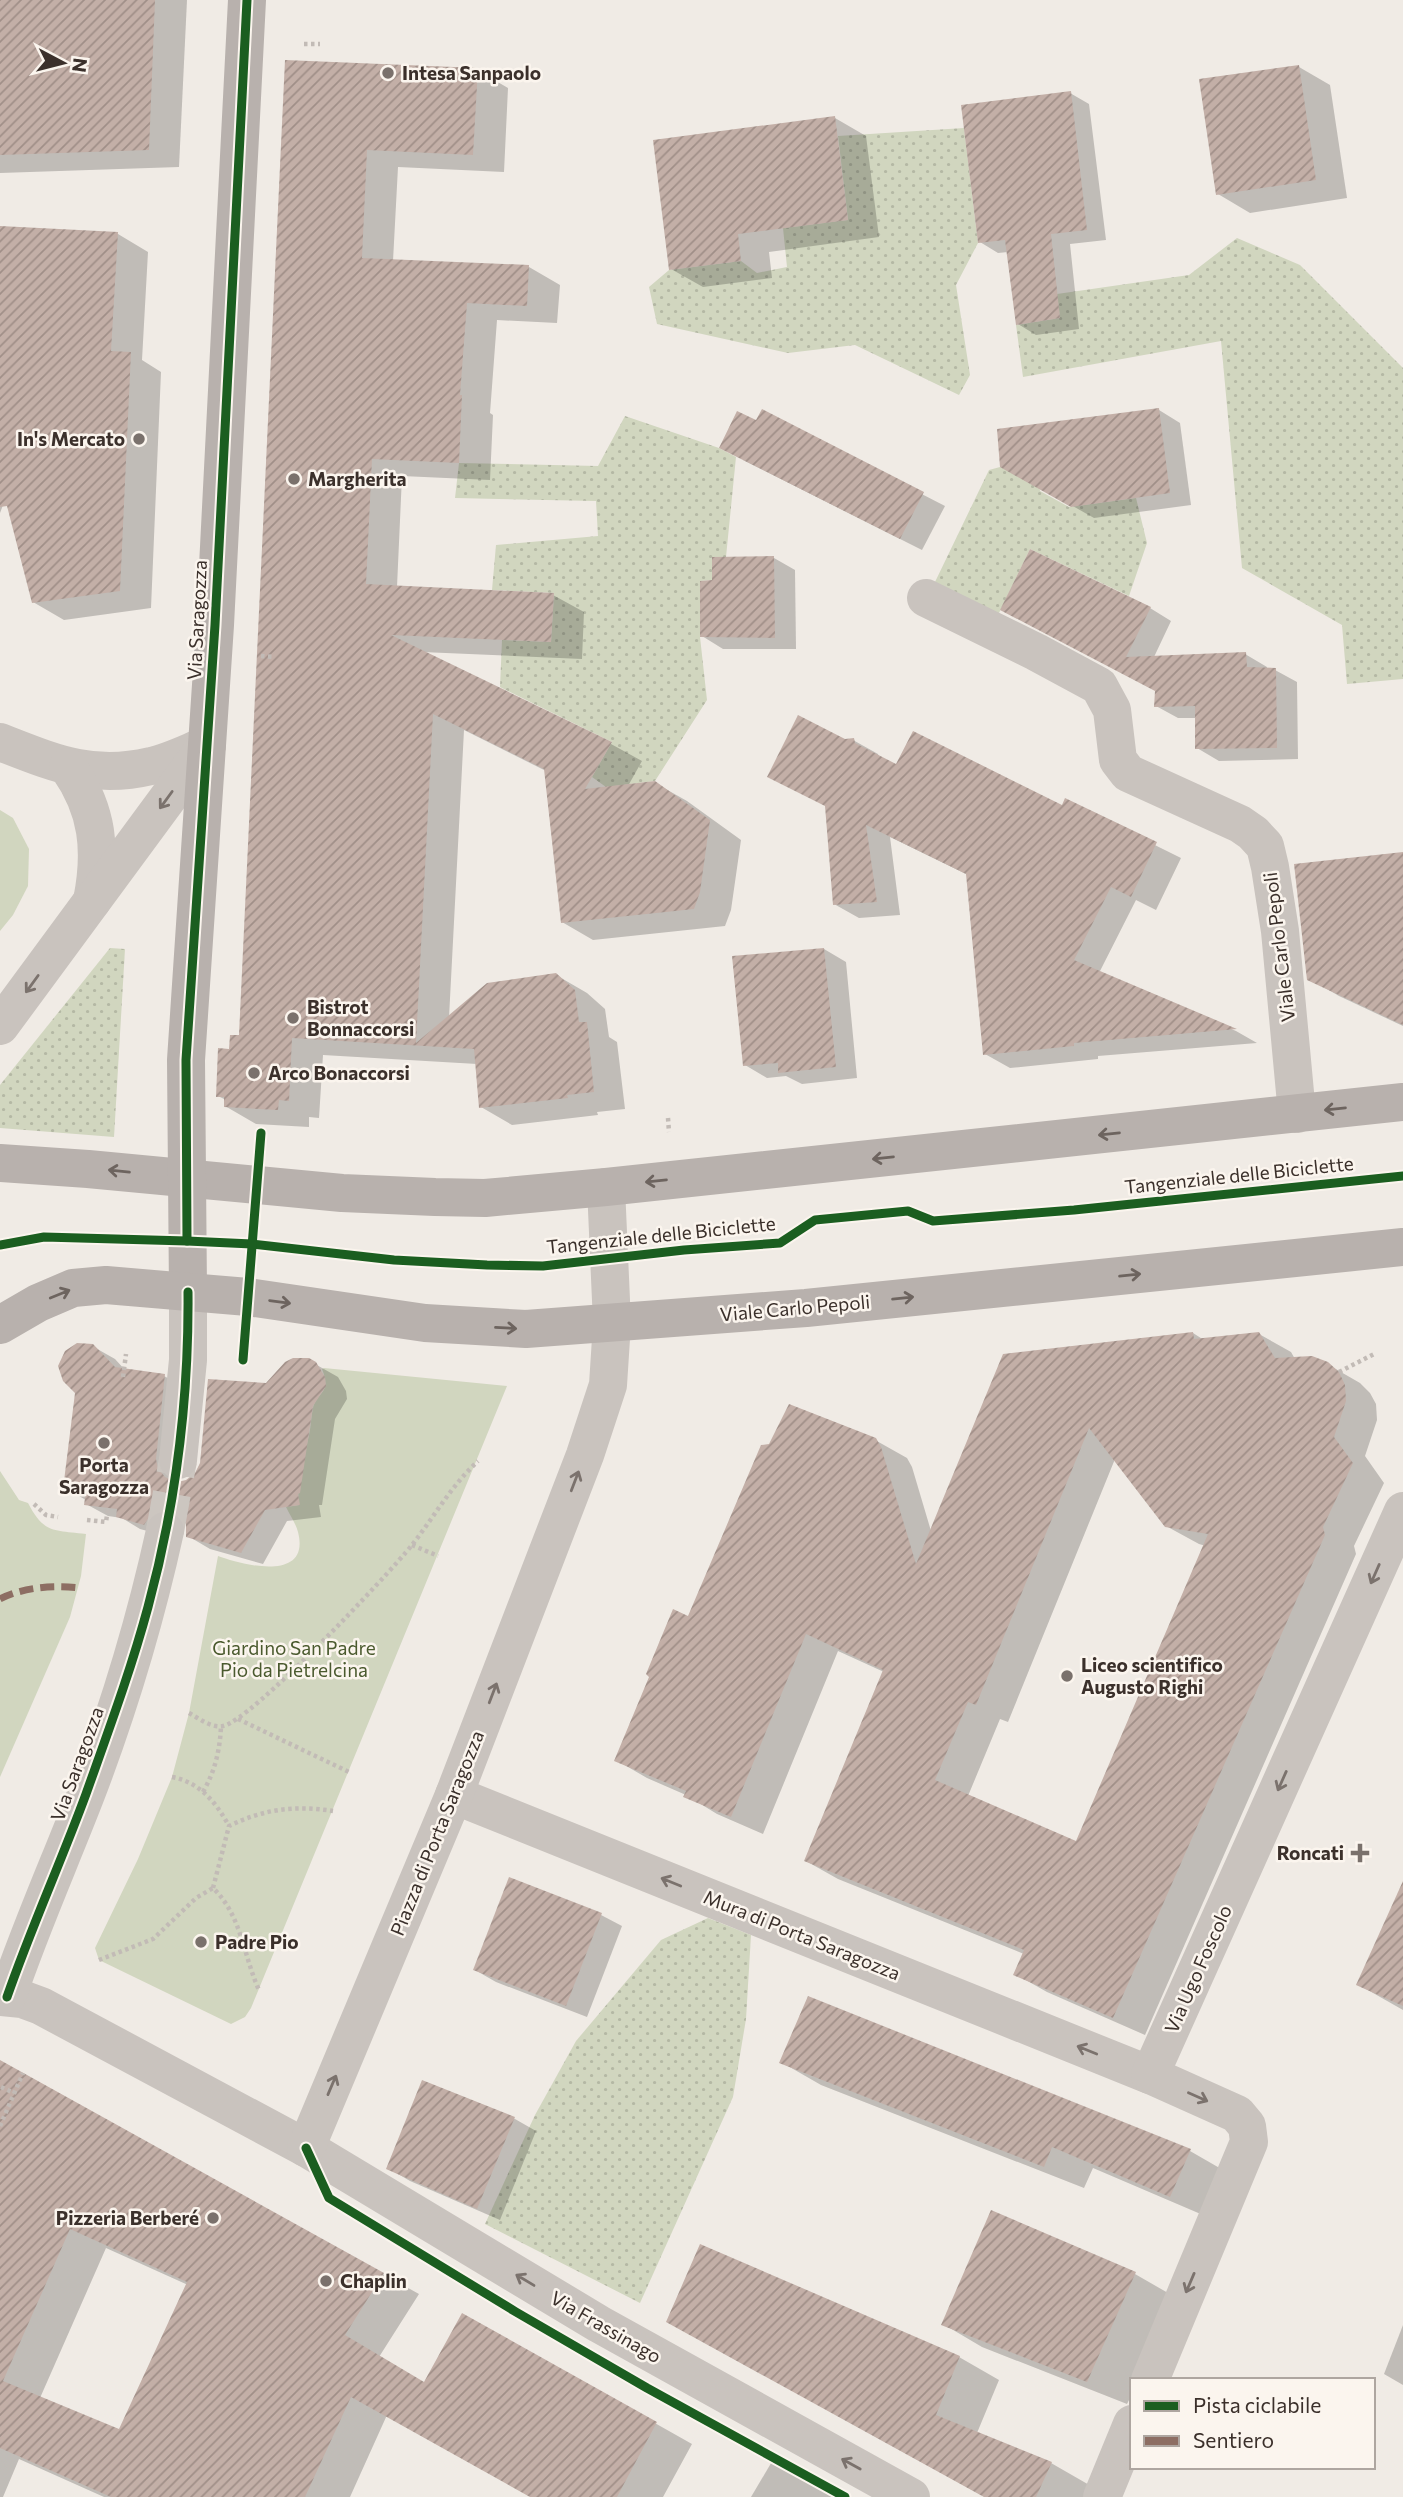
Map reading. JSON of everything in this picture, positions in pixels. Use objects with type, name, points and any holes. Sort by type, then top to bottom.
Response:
[{"type":"main road","name":"Via Saragozza","points":[[188,1292],[186,1060],[213,656],[247,0]]},
{"type":"main road","points":[[0,1163],[88,1168],[342,1193],[485,1198],[1403,1102]]},
{"type":"main road","name":"Viale Carlo Pepoli","points":[[0,1325],[38,1303],[73,1289],[106,1285],[247,1297],[425,1323],[526,1329],[806,1308],[1403,1247]]},
{"type":"street","name":"Viale Carlo Pepoli","points":[[926,598],[1036,652],[1099,687],[1112,710],[1118,760],[1128,773],[1240,824],[1265,846],[1280,931],[1297,1114]]},
{"type":"street","points":[[0,742],[68,767],[95,772],[152,766],[207,745]]},
{"type":"street","points":[[0,1026],[207,745]]},
{"type":"street","points":[[68,767],[79,783],[94,816],[98,850],[92,901]]},
{"type":"street","name":"Piazza di Porta Saragozza","points":[[306,2148],[454,1795],[590,1442],[608,1385],[612,1323],[606,1187]]},
{"type":"street","name":"Via Saragozza","points":[[178,1460],[188,1360],[188,1292]]},
{"type":"street","name":"Via Ugo Foscolo","points":[[1150,2075],[1403,1511]]},
{"type":"street","name":"Via Saragozza","points":[[3,1997],[86,1794],[148,1607],[165,1531]]},
{"type":"street","name":"Mura di Porta Saragozza","points":[[454,1795],[1150,2075]]},
{"type":"street","points":[[3,1997],[22,1998],[41,2006],[306,2148]]},
{"type":"street","points":[[1150,2075],[1237,2114],[1247,2126],[1249,2142],[1151,2378]]},
{"type":"street","name":"Via Frassinago","points":[[306,2148],[599,2324],[911,2497]]},
{"type":"street","points":[[1102,2497],[1130,2429]]},
{"type":"path","points":[[304,44],[320,44]]},
{"type":"path","points":[[264,657],[275,657]]},
{"type":"path","points":[[668,1118],[669,1132]]},
{"type":"path","points":[[123,1377],[126,1354]]},
{"type":"path","points":[[1339,1373],[1374,1354]]},
{"type":"path","points":[[189,1713],[208,1724],[221,1726],[238,1719],[308,1655],[412,1545],[460,1478],[478,1461]]},
{"type":"path","points":[[34,1504],[46,1515],[58,1517]]},
{"type":"path","points":[[87,1520],[106,1522],[108,1507]]},
{"type":"path","points":[[412,1545],[438,1556]]},
{"type":"path","points":[[238,1719],[349,1772]]},
{"type":"path","points":[[203,1792],[216,1761],[221,1726]]},
{"type":"path","points":[[172,1777],[191,1783],[203,1792],[229,1826]]},
{"type":"path","points":[[229,1826],[278,1808],[302,1807],[333,1811]]},
{"type":"path","points":[[99,1960],[153,1939],[196,1898],[213,1888],[229,1826]]},
{"type":"path","points":[[213,1888],[230,1907],[259,1990]]},
{"type":"path","points":[[0,2126],[23,2073]]},
{"type":"path","points":[[1,2087],[13,2093]]},
{"type":"green space","points":[[964,128],[978,243],[956,285],[970,375],[959,395],[855,345],[788,353],[657,324],[649,287],[669,270],[741,261],[757,273],[787,267],[783,228],[848,220],[838,136]]},
{"type":"green space","points":[[1237,238],[1300,265],[1403,368],[1403,679],[1347,684],[1342,625],[1242,568],[1221,341],[1023,377],[1016,325],[1060,318],[1057,294],[1189,275]]},
{"type":"green space","points":[[625,416],[719,448],[736,457],[726,557],[713,557],[712,580],[700,581],[700,637],[707,700],[655,781],[606,787],[592,777],[612,742],[500,687],[502,640],[551,642],[554,593],[492,590],[496,545],[598,536],[596,501],[455,498],[459,463],[598,466]]},
{"type":"green space","points":[[1000,467],[1037,471],[1040,491],[1069,507],[1136,498],[1147,543],[1129,596],[1030,549],[998,615],[935,582],[989,470]]},
{"type":"green space","points":[[0,810],[13,818],[29,849],[28,886],[13,915],[0,931]]},
{"type":"green space","points":[[110,948],[125,949],[114,1137],[0,1128],[0,1085]]},
{"type":"green space","name":"Giardino San Padre Pio da Pietrelcina","points":[[324,1368],[507,1386],[251,2008],[245,2017],[231,2024],[99,1960],[95,1948],[138,1859],[172,1777],[189,1713],[218,1556],[272,1567],[294,1559],[299,1548],[298,1532],[286,1507],[299,1505],[301,1470],[313,1408],[325,1388]]},
{"type":"green space","points":[[0,1471],[19,1500],[28,1503],[45,1525],[58,1531],[86,1534],[81,1576],[70,1617],[0,1777]]},
{"type":"green space","points":[[708,1918],[751,1935],[746,2019],[733,2097],[640,2303],[485,2224],[535,2115],[576,2041],[661,1940]]},
{"type":"building","points":[[0,0],[155,0],[149,150],[0,155]]},
{"type":"building","points":[[285,60],[478,68],[473,155],[367,150],[362,258],[529,265],[527,306],[467,303],[460,395],[459,463],[372,459],[366,584],[554,593],[551,642],[391,635],[612,742],[585,789],[655,781],[710,820],[700,892],[694,909],[561,923],[544,769],[433,714],[416,1043],[487,983],[556,973],[575,990],[579,1022],[587,1022],[594,1092],[567,1095],[568,1098],[479,1108],[474,1049],[292,1038],[289,1101],[279,1100],[278,1110],[224,1107],[224,1097],[216,1097],[218,1048],[229,1049],[230,1035],[239,1035]]},
{"type":"building","points":[[1299,65],[1316,180],[1216,195],[1199,79]]},
{"type":"building","points":[[1071,91],[1087,230],[1051,234],[1060,318],[1016,325],[1005,240],[978,243],[961,105]]},
{"type":"building","points":[[835,116],[848,220],[738,234],[741,261],[669,270],[653,140]]},
{"type":"building","points":[[0,226],[118,232],[111,351],[131,352],[120,591],[32,603],[7,506],[0,507]]},
{"type":"building","points":[[1159,408],[1170,493],[1071,507],[1000,467],[997,429]]},
{"type":"building","points":[[762,409],[924,492],[900,539],[719,448],[737,411],[756,420]]},
{"type":"building","points":[[1030,549],[1151,607],[1126,657],[1246,652],[1247,667],[1276,668],[1277,748],[1195,749],[1195,706],[1154,707],[1155,691],[1000,610]]},
{"type":"building","points":[[774,556],[775,638],[700,637],[700,581],[712,580],[712,557]]},
{"type":"building","points":[[798,715],[845,739],[854,738],[855,743],[896,764],[913,731],[1062,805],[1065,798],[1157,842],[1131,897],[1111,887],[1074,960],[1237,1029],[1074,1043],[1074,1046],[983,1055],[966,874],[866,825],[877,902],[833,905],[825,806],[767,777]]},
{"type":"building","points":[[1403,852],[1403,1025],[1307,980],[1294,864]]},
{"type":"building","points":[[824,948],[836,1067],[778,1073],[778,1063],[743,1066],[732,956]]},
{"type":"building","points":[[1193,1332],[1194,1339],[1259,1332],[1275,1358],[1312,1356],[1328,1362],[1339,1372],[1345,1385],[1346,1401],[1334,1437],[1353,1463],[1323,1527],[1325,1535],[1113,2018],[1013,1975],[1024,1950],[804,1861],[883,1670],[806,1634],[731,1817],[683,1797],[686,1791],[614,1761],[649,1677],[646,1674],[673,1609],[688,1616],[761,1445],[769,1444],[789,1404],[876,1438],[916,1564],[1003,1354]],"holes":[[[1089,1428],[1165,1527],[1208,1534],[1076,1841],[935,1780],[968,1702],[976,1705]]]},
{"type":"building","name":"Porta Saragozza","points":[[77,1343],[93,1344],[115,1367],[165,1374],[156,1459],[158,1468],[165,1477],[177,1482],[186,1480],[195,1473],[200,1463],[208,1379],[266,1383],[285,1362],[293,1358],[309,1358],[316,1362],[325,1377],[326,1386],[313,1406],[298,1494],[300,1505],[265,1510],[241,1553],[186,1537],[186,1524],[171,1510],[158,1510],[144,1525],[116,1517],[117,1509],[84,1505],[86,1491],[63,1489],[75,1393],[63,1381],[58,1366],[65,1351]]},
{"type":"building","points":[[509,1877],[602,1913],[566,2006],[473,1970]]},
{"type":"building","points":[[1403,1881],[1403,2006],[1356,1985]]},
{"type":"building","points":[[808,1996],[1191,2149],[1170,2197],[1052,2147],[1044,2167],[779,2063]]},
{"type":"building","points":[[0,2060],[384,2273],[345,2335],[424,2382],[462,2313],[657,2422],[617,2497],[530,2497],[351,2397],[305,2497],[111,2497],[0,2448]],"holes":[[[70,2229],[187,2282],[119,2429],[3,2381]]]},
{"type":"building","points":[[422,2080],[515,2117],[477,2209],[386,2169]]},
{"type":"building","points":[[991,2210],[1136,2272],[1087,2382],[941,2325]]},
{"type":"building","points":[[700,2244],[960,2356],[936,2415],[1052,2462],[1036,2497],[984,2497],[666,2322]]},
{"type":"tunnel","points":[[165,1531],[178,1460]]},
{"type":"marked path","points":[[0,1599],[39,1588],[79,1588]]},
{"type":"cycle path","points":[[187,1241],[186,1060],[215,625],[247,0]]},
{"type":"cycle path","points":[[243,1360],[261,1133]]},
{"type":"cycle path","name":"Tangenziale delle Biciclette","points":[[0,1245],[44,1237],[187,1241],[252,1244],[394,1260],[543,1266],[684,1250],[780,1243],[815,1220],[908,1211],[933,1221],[1074,1210],[1403,1176]]},
{"type":"cycle path","points":[[7,1997],[86,1794],[127,1678],[148,1607],[166,1529],[179,1451],[186,1371],[188,1292]]},
{"type":"cycle path","points":[[306,2148],[329,2198],[647,2388],[845,2497]]},
{"type":"place","name":"Intesa Sanpaolo","points":[[388,73]]},
{"type":"place","name":"In's Mercato","points":[[139,439]]},
{"type":"place","name":"Margherita","points":[[294,479]]},
{"type":"place","name":"Bistrot Bonnaccorsi","points":[[293,1018]]},
{"type":"place","name":"Arco Bonaccorsi","points":[[254,1073]]},
{"type":"place","name":"Porta Saragozza","points":[[104,1443]]},
{"type":"place","name":"Liceo scientifico Augusto Righi","points":[[1067,1676]]},
{"type":"place","name":"Roncati","points":[[1360,1853]]},
{"type":"place","name":"Padre Pio","points":[[201,1942]]},
{"type":"place","name":"Pizzeria Berberé","points":[[213,2218]]},
{"type":"place","name":"Chaplin","points":[[326,2281]]}]
